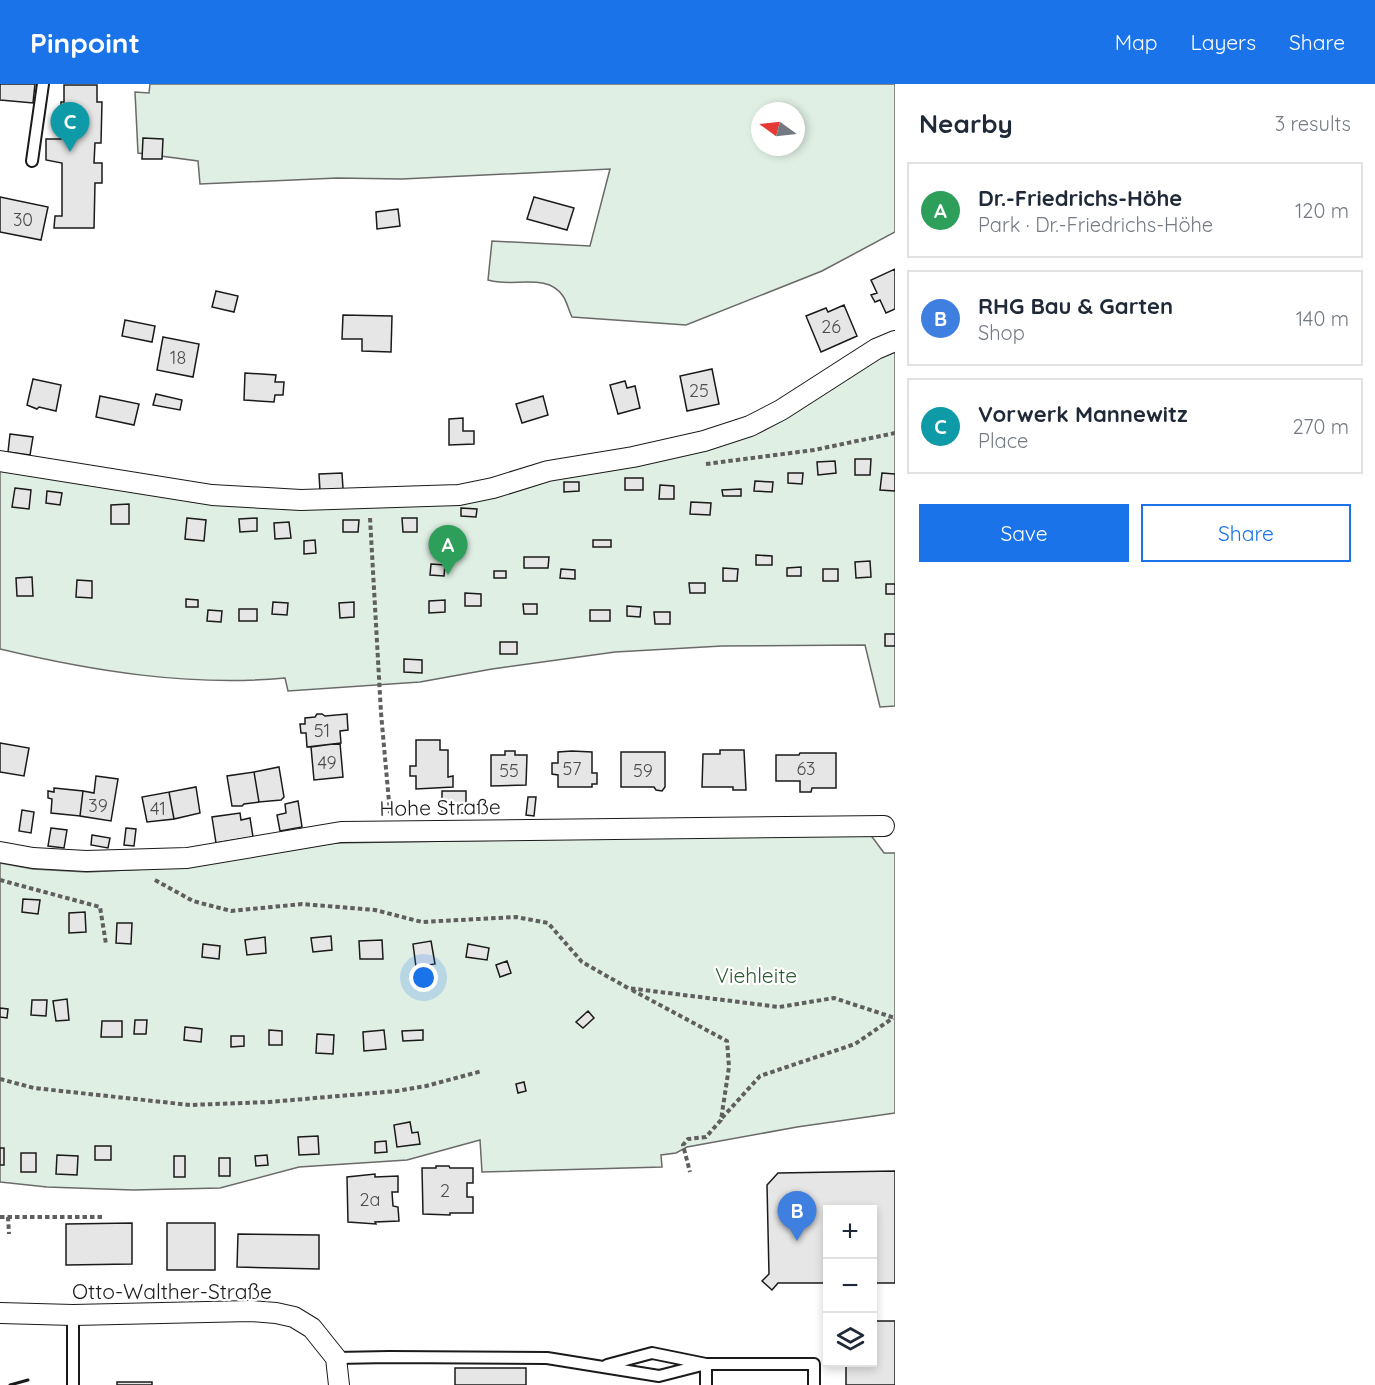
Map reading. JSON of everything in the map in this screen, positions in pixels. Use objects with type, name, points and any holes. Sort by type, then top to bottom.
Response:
[{"type":"street","points":[[0,461],[212,495],[301,500],[459,495],[493,488],[548,471],[633,457],[704,441],[750,426],[781,410],[876,349],[895,340]]},
{"type":"street","name":"Hohe Straße","points":[[0,852],[33,858],[86,861],[187,858],[342,832],[884,826]]},
{"type":"street","name":"Otto-Walther-Straße","points":[[0,1313],[73,1315],[251,1311],[276,1313],[294,1317],[312,1328],[336,1358]]},
{"type":"street","points":[[336,1358],[339,1385]]},
{"type":"lane","points":[[32,161],[43,84]]},
{"type":"lane","points":[[73,1315],[73,1385]]},
{"type":"lane","points":[[603,1365],[652,1353],[706,1364],[814,1364],[814,1385]]},
{"type":"lane","points":[[336,1358],[536,1358],[603,1365],[658,1376],[706,1364]]},
{"type":"lane","points":[[706,1364],[706,1385]]},
{"type":"path","points":[[701,465],[814,450],[895,433]]},
{"type":"path","points":[[369,499],[381,713],[392,831]]},
{"type":"path","points":[[127,859],[149,877],[193,902],[231,911],[302,904],[375,910],[422,922],[516,917],[548,923],[582,962],[727,1041],[729,1067],[721,1120]]},
{"type":"path","points":[[0,880],[100,907],[106,944]]},
{"type":"path","points":[[628,988],[779,1007],[834,998],[894,1018]]},
{"type":"path","points":[[690,1172],[683,1145],[688,1139],[706,1137],[760,1076],[855,1044],[894,1018]]},
{"type":"path","points":[[0,1079],[34,1088],[190,1105],[269,1102],[397,1091],[482,1071]]},
{"type":"path","points":[[0,1217],[105,1217]]},
{"type":"path","points":[[8,1217],[9,1234]]},
{"type":"green space","points":[[150,84],[895,84],[895,232],[822,271],[686,325],[572,317],[563,296],[548,284],[488,280],[492,241],[590,246],[610,169],[402,179],[337,178],[200,184],[198,161],[138,153],[135,92],[149,93]]},
{"type":"green space","points":[[895,345],[895,706],[880,707],[865,645],[722,646],[615,652],[492,669],[420,682],[288,691],[285,678],[178,679],[70,664],[0,649],[0,467],[398,503],[705,444]]},
{"type":"green space","name":"Viehleite","points":[[870,834],[884,853],[895,853],[895,1113],[797,1127],[687,1147],[676,1153],[661,1155],[662,1167],[482,1172],[480,1140],[407,1160],[299,1167],[220,1188],[133,1190],[47,1187],[0,1182],[0,863],[33,869],[87,872],[188,867],[334,843]]},
{"type":"building","points":[[0,84],[35,84],[33,103],[0,100]]},
{"type":"building","points":[[64,85],[97,85],[97,102],[102,102],[101,143],[95,143],[94,163],[102,163],[102,183],[95,183],[94,228],[54,228],[55,216],[62,216],[62,163],[46,160],[46,139],[61,139],[61,102],[64,102]]},
{"type":"building","points":[[143,138],[163,139],[162,159],[142,159]]},
{"type":"building","points":[[0,197],[48,207],[41,240],[0,232]]},
{"type":"building","points":[[534,197],[574,208],[567,230],[527,219]]},
{"type":"building","points":[[398,209],[400,226],[377,229],[376,212]]},
{"type":"building","points":[[895,269],[895,309],[886,313],[880,300],[875,302],[871,295],[877,293],[871,280]]},
{"type":"building","points":[[216,291],[238,296],[234,312],[212,307]]},
{"type":"building","points":[[844,305],[857,336],[821,352],[806,316],[826,308],[828,312]]},
{"type":"building","points":[[343,315],[392,316],[391,352],[362,351],[362,339],[342,339]]},
{"type":"building","points":[[125,320],[155,326],[152,342],[122,336]]},
{"type":"building","points":[[163,337],[199,344],[193,377],[157,370]]},
{"type":"building","points":[[712,369],[719,404],[687,411],[680,376]]},
{"type":"building","points":[[245,373],[276,375],[275,382],[284,382],[283,395],[275,395],[274,402],[244,400]]},
{"type":"building","points":[[33,379],[61,385],[56,411],[39,407],[37,409],[27,405]]},
{"type":"building","points":[[625,381],[627,388],[635,386],[640,408],[618,414],[610,385]]},
{"type":"building","points":[[156,394],[182,400],[180,410],[153,405]]},
{"type":"building","points":[[100,396],[139,404],[134,425],[96,417]]},
{"type":"building","points":[[543,396],[548,415],[522,423],[516,404]]},
{"type":"building","points":[[463,418],[463,431],[474,431],[474,444],[449,445],[449,419]]},
{"type":"building","points":[[10,434],[33,437],[30,455],[8,452]]},
{"type":"building","points":[[855,459],[871,459],[870,475],[855,475]]},
{"type":"building","points":[[835,461],[836,473],[818,475],[817,462]]},
{"type":"building","points":[[342,473],[343,489],[320,491],[319,474]]},
{"type":"building","points":[[788,473],[803,473],[802,484],[788,483]]},
{"type":"building","points":[[882,473],[895,474],[895,491],[880,490]]},
{"type":"building","points":[[625,478],[643,478],[643,490],[625,490]]},
{"type":"building","points":[[755,481],[773,482],[772,492],[754,491]]},
{"type":"building","points":[[564,482],[579,482],[579,491],[564,492]]},
{"type":"building","points":[[660,485],[674,486],[674,499],[659,499]]},
{"type":"building","points":[[15,488],[31,490],[29,509],[12,507]]},
{"type":"building","points":[[741,489],[741,496],[723,496],[722,490]]},
{"type":"building","points":[[47,491],[62,493],[60,505],[46,503]]},
{"type":"building","points":[[691,502],[711,503],[710,515],[690,514]]},
{"type":"building","points":[[129,504],[129,524],[111,524],[111,505]]},
{"type":"building","points":[[461,508],[477,509],[476,517],[461,516]]},
{"type":"building","points":[[187,518],[206,520],[204,541],[185,539]]},
{"type":"building","points":[[257,518],[257,531],[240,532],[239,519]]},
{"type":"building","points":[[402,518],[417,518],[417,532],[403,532]]},
{"type":"building","points":[[343,520],[359,520],[358,532],[343,532]]},
{"type":"building","points":[[289,522],[291,538],[275,539],[274,523]]},
{"type":"building","points":[[315,540],[316,553],[304,554],[304,541]]},
{"type":"building","points":[[593,540],[611,540],[611,547],[593,547]]},
{"type":"building","points":[[756,555],[772,556],[772,565],[756,565]]},
{"type":"building","points":[[524,557],[549,557],[548,568],[524,568]]},
{"type":"building","points":[[870,561],[871,577],[856,578],[855,562]]},
{"type":"building","points":[[431,564],[445,565],[444,576],[430,575]]},
{"type":"building","points":[[801,567],[801,576],[787,576],[787,568]]},
{"type":"building","points":[[723,568],[738,569],[737,581],[723,581]]},
{"type":"building","points":[[561,569],[575,570],[575,579],[560,578]]},
{"type":"building","points":[[823,569],[838,569],[838,581],[823,581]]},
{"type":"building","points":[[494,571],[506,571],[506,578],[494,578]]},
{"type":"building","points":[[32,577],[33,596],[17,596],[16,578]]},
{"type":"building","points":[[77,580],[92,581],[92,598],[76,597]]},
{"type":"building","points":[[689,583],[705,583],[705,593],[690,593]]},
{"type":"building","points":[[886,584],[895,584],[895,594],[886,594]]},
{"type":"building","points":[[465,593],[481,594],[481,606],[465,606]]},
{"type":"building","points":[[186,599],[198,600],[198,607],[186,607]]},
{"type":"building","points":[[445,600],[445,612],[429,613],[429,601]]},
{"type":"building","points":[[273,602],[288,603],[287,615],[272,614]]},
{"type":"building","points":[[354,602],[354,617],[340,618],[339,603]]},
{"type":"building","points":[[523,604],[537,604],[537,614],[524,614]]},
{"type":"building","points":[[627,606],[641,607],[640,617],[627,616]]},
{"type":"building","points":[[239,609],[257,609],[257,621],[239,621]]},
{"type":"building","points":[[208,610],[222,611],[221,622],[207,621]]},
{"type":"building","points":[[590,610],[610,610],[610,621],[590,621]]},
{"type":"building","points":[[654,612],[670,612],[670,624],[655,624]]},
{"type":"building","points":[[885,634],[895,634],[895,646],[885,646]]},
{"type":"building","points":[[500,642],[517,642],[517,654],[500,654]]},
{"type":"building","points":[[404,659],[422,660],[422,673],[404,672]]},
{"type":"building","points":[[317,714],[325,716],[347,714],[348,730],[340,731],[341,743],[307,747],[306,733],[301,733],[300,724],[305,724],[305,718],[315,717]]},
{"type":"building","points":[[416,740],[440,740],[440,750],[448,750],[448,777],[453,776],[453,787],[416,789],[416,776],[410,776],[410,766],[416,766]]},
{"type":"building","points":[[0,743],[29,748],[24,776],[0,772]]},
{"type":"building","points":[[340,743],[343,777],[314,780],[311,747]]},
{"type":"building","points":[[720,750],[744,750],[746,790],[733,790],[733,787],[702,787],[703,754],[720,754]]},
{"type":"building","points":[[505,751],[515,751],[515,755],[527,755],[526,785],[491,786],[491,755],[505,755]]},
{"type":"building","points":[[558,752],[592,752],[592,773],[597,773],[597,784],[592,784],[592,787],[558,787],[558,775],[552,774],[552,763],[558,763]]},
{"type":"building","points":[[621,752],[665,752],[665,787],[662,791],[654,787],[621,787]]},
{"type":"building","points":[[800,753],[836,753],[836,788],[812,788],[811,792],[800,792],[800,781],[776,781],[776,755],[799,755]]},
{"type":"building","points":[[279,767],[284,797],[281,800],[259,802],[254,772]]},
{"type":"building","points":[[254,772],[259,802],[232,806],[227,776]]},
{"type":"building","points":[[96,776],[118,779],[111,821],[80,816],[83,791],[94,793]]},
{"type":"building","points":[[196,787],[200,813],[174,819],[169,792]]},
{"type":"building","points":[[54,788],[83,791],[80,816],[51,813],[52,799],[48,798],[48,791],[54,792]]},
{"type":"building","points":[[442,791],[466,791],[466,813],[442,813]]},
{"type":"building","points":[[169,792],[174,819],[147,822],[142,797]]},
{"type":"building","points":[[528,797],[536,797],[534,816],[526,815]]},
{"type":"building","points":[[298,801],[302,827],[280,831],[277,815],[286,813],[285,804]]},
{"type":"building","points":[[22,810],[34,812],[31,833],[19,831]]},
{"type":"building","points":[[240,813],[241,820],[250,818],[253,837],[216,843],[212,817]]},
{"type":"building","points":[[51,828],[67,830],[64,848],[48,846]]},
{"type":"building","points":[[126,828],[136,829],[134,846],[124,845]]},
{"type":"building","points":[[92,835],[110,838],[108,848],[91,845]]},
{"type":"building","points":[[23,899],[40,900],[38,914],[22,912]]},
{"type":"building","points":[[85,912],[86,932],[69,933],[69,913]]},
{"type":"building","points":[[117,923],[132,923],[131,944],[116,943]]},
{"type":"building","points":[[331,936],[332,950],[313,952],[311,938]]},
{"type":"building","points":[[265,937],[266,953],[247,955],[245,940]]},
{"type":"building","points":[[382,940],[383,959],[360,959],[359,941]]},
{"type":"building","points":[[431,941],[435,964],[416,967],[413,944]]},
{"type":"building","points":[[203,944],[220,946],[219,959],[202,957]]},
{"type":"building","points":[[468,944],[489,948],[487,960],[466,957]]},
{"type":"building","points":[[507,961],[511,973],[500,977],[496,965]]},
{"type":"building","points":[[67,999],[69,1020],[56,1021],[53,1001]]},
{"type":"building","points":[[32,1000],[47,1000],[46,1016],[31,1015]]},
{"type":"building","points":[[0,1008],[8,1009],[7,1018],[0,1017]]},
{"type":"building","points":[[588,1011],[594,1018],[583,1028],[576,1022]]},
{"type":"building","points":[[135,1020],[147,1020],[146,1034],[134,1034]]},
{"type":"building","points":[[102,1021],[122,1021],[122,1037],[101,1037]]},
{"type":"building","points":[[185,1027],[202,1029],[201,1042],[184,1040]]},
{"type":"building","points":[[269,1030],[282,1031],[282,1045],[269,1045]]},
{"type":"building","points":[[384,1030],[386,1049],[364,1051],[363,1032]]},
{"type":"building","points":[[423,1030],[423,1040],[403,1041],[402,1031]]},
{"type":"building","points":[[317,1034],[334,1035],[333,1054],[316,1053]]},
{"type":"building","points":[[231,1036],[244,1036],[244,1046],[231,1047]]},
{"type":"building","points":[[524,1082],[526,1091],[518,1093],[516,1084]]},
{"type":"building","points":[[410,1122],[412,1133],[418,1132],[420,1144],[397,1147],[394,1125]]},
{"type":"building","points":[[318,1136],[319,1154],[299,1155],[298,1137]]},
{"type":"building","points":[[386,1141],[387,1152],[375,1153],[375,1142]]},
{"type":"building","points":[[95,1146],[111,1146],[111,1160],[95,1160]]},
{"type":"building","points":[[0,1148],[4,1148],[4,1165],[0,1165]]},
{"type":"building","points":[[21,1153],[36,1153],[36,1172],[21,1172]]},
{"type":"building","points":[[57,1155],[78,1156],[77,1175],[56,1174]]},
{"type":"building","points":[[267,1155],[268,1165],[256,1166],[255,1156]]},
{"type":"building","points":[[174,1156],[185,1156],[185,1177],[174,1177]]},
{"type":"building","points":[[219,1158],[230,1158],[230,1176],[219,1176]]},
{"type":"building","points":[[436,1166],[473,1168],[473,1183],[467,1183],[467,1197],[473,1197],[473,1213],[423,1214],[422,1168],[436,1168]]},
{"type":"building","points":[[895,1171],[895,1283],[877,1283],[877,1205],[823,1205],[823,1283],[778,1283],[772,1290],[762,1281],[769,1274],[767,1185],[778,1173]]},
{"type":"building","points":[[375,1174],[375,1177],[398,1176],[398,1192],[392,1192],[393,1206],[398,1207],[399,1221],[375,1222],[376,1224],[348,1222],[347,1177]]},
{"type":"building","points":[[132,1223],[132,1264],[66,1265],[66,1224]]},
{"type":"building","points":[[167,1223],[215,1223],[215,1270],[167,1270]]},
{"type":"building","points":[[238,1234],[319,1235],[319,1269],[237,1267]]},
{"type":"building","points":[[877,1321],[895,1321],[895,1385],[846,1385],[846,1367],[877,1367]]},
{"type":"building","points":[[455,1368],[526,1368],[526,1385],[455,1385]]},
{"type":"building","points":[[117,1382],[152,1382],[152,1385],[117,1385]]},
{"type":"wall","points":[[10,1385],[28,1380]]},
{"type":"place","name":"Vorwerk Mannewitz","points":[[70,152]]},
{"type":"place","name":"Dr.-Friedrichs-Höhe","points":[[448,575]]},
{"type":"place","name":"RHG Bau & Garten","points":[[797,1241]]}]
